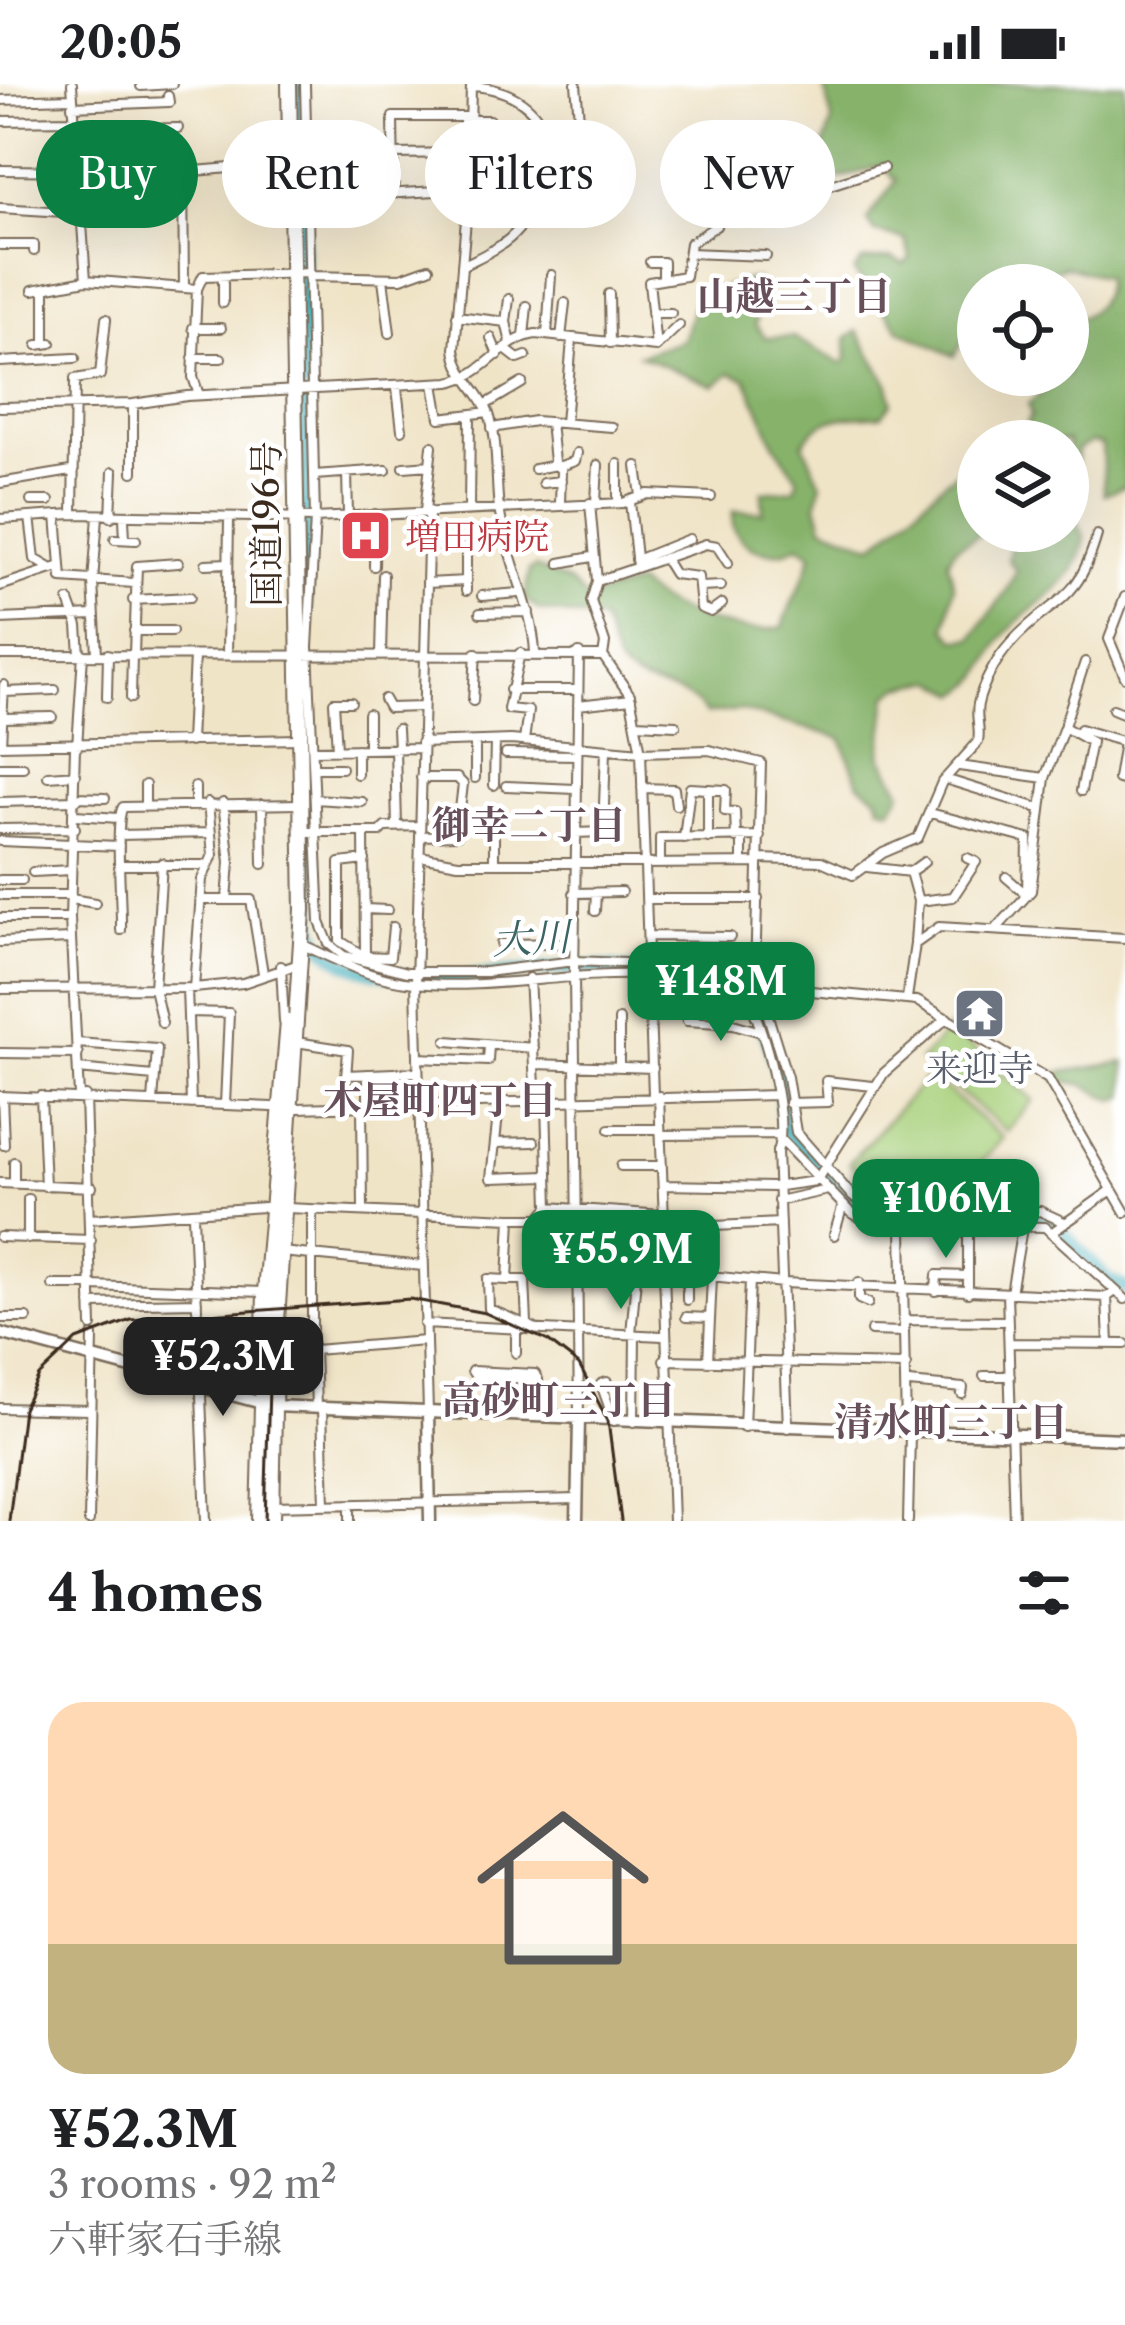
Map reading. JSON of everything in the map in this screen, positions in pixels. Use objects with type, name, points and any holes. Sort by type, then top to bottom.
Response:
[{"type":"highway","name":"国道196号","points":[[289,84],[298,120]]},
{"type":"highway","name":"国道196号","points":[[264,1406],[275,1353],[274,1251],[290,1042],[299,964],[315,939],[303,654],[308,518],[303,228]]},
{"type":"highway","name":"国道196号","points":[[266,1514],[265,1292],[274,1251]]},
{"type":"main road","points":[[0,1336],[200,1394],[264,1406],[1125,1439]]},
{"type":"main road","points":[[428,1412],[430,1521]]},
{"type":"main road","points":[[577,1521],[579,1419]]},
{"type":"street","points":[[72,84],[74,120]]},
{"type":"street","points":[[141,86],[172,84]]},
{"type":"street","points":[[299,120],[305,84]]},
{"type":"street","points":[[576,84],[581,114],[576,120]]},
{"type":"street","points":[[401,154],[464,153],[471,85],[510,92],[538,120]]},
{"type":"street","points":[[0,100],[169,103],[168,96]]},
{"type":"street","points":[[393,120],[489,120]]},
{"type":"street","points":[[0,121],[36,123]]},
{"type":"street","points":[[651,279],[682,278],[693,240],[716,226],[725,196],[735,188],[824,187],[883,168]]},
{"type":"street","points":[[0,170],[36,170]]},
{"type":"street","points":[[0,208],[36,210]]},
{"type":"street","points":[[81,228],[86,280]]},
{"type":"street","points":[[183,228],[184,288]]},
{"type":"street","points":[[466,228],[454,349],[492,428],[499,508],[536,653]]},
{"type":"street","points":[[462,266],[507,242],[518,228]]},
{"type":"street","points":[[0,245],[34,245],[34,251]]},
{"type":"street","points":[[689,254],[766,256]]},
{"type":"street","points":[[656,347],[650,260],[663,262],[663,279]]},
{"type":"street","points":[[199,395],[193,328],[203,276],[304,274],[383,279],[429,268]]},
{"type":"street","points":[[547,335],[551,274]]},
{"type":"street","points":[[223,276],[223,303]]},
{"type":"street","points":[[383,279],[390,333]]},
{"type":"street","points":[[33,290],[86,280],[197,289]]},
{"type":"street","points":[[45,288],[45,344]]},
{"type":"street","points":[[609,294],[610,343]]},
{"type":"street","points":[[505,349],[509,299]]},
{"type":"street","points":[[561,338],[565,303]]},
{"type":"street","points":[[524,336],[527,306]]},
{"type":"street","points":[[652,314],[671,313]]},
{"type":"street","points":[[457,316],[506,322]]},
{"type":"street","points":[[73,514],[75,379],[100,375],[106,319]]},
{"type":"street","points":[[0,407],[133,404],[199,395],[434,384],[465,380],[524,336],[656,347],[679,325]]},
{"type":"street","points":[[193,328],[220,328]]},
{"type":"street","points":[[491,338],[518,359],[526,356]]},
{"type":"street","points":[[565,423],[572,340]]},
{"type":"street","points":[[0,362],[75,358]]},
{"type":"street","points":[[193,358],[221,358]]},
{"type":"street","points":[[434,384],[440,418],[470,417],[522,383]]},
{"type":"street","points":[[397,388],[402,430]]},
{"type":"street","points":[[133,404],[133,472]]},
{"type":"street","points":[[469,509],[470,417]]},
{"type":"street","points":[[550,422],[561,481],[560,504]]},
{"type":"street","points":[[492,428],[550,422],[612,427]]},
{"type":"street","points":[[428,1412],[416,978],[432,446]]},
{"type":"street","points":[[535,470],[575,461],[577,453]]},
{"type":"street","points":[[306,457],[314,475],[308,518]]},
{"type":"street","points":[[404,466],[430,464]]},
{"type":"street","points":[[618,464],[618,502]]},
{"type":"street","points":[[598,465],[592,553],[597,581],[591,601],[604,643],[603,656],[632,699],[641,752],[653,1068],[663,1186],[662,1336],[674,1521]]},
{"type":"street","points":[[637,466],[641,496]]},
{"type":"street","points":[[314,475],[386,470]]},
{"type":"street","points":[[0,483],[71,471]]},
{"type":"street","points":[[111,517],[113,472]]},
{"type":"street","points":[[347,473],[348,515]]},
{"type":"street","points":[[543,483],[561,481]]},
{"type":"street","points":[[0,519],[73,514],[308,518],[630,502],[641,496],[711,497]]},
{"type":"street","points":[[40,501],[35,516],[35,559],[57,567]]},
{"type":"street","points":[[630,502],[636,564]]},
{"type":"street","points":[[374,566],[375,513]]},
{"type":"street","points":[[57,515],[57,567],[62,578],[134,583]]},
{"type":"street","points":[[98,516],[93,582],[107,697]]},
{"type":"street","points":[[124,518],[120,539],[136,540]]},
{"type":"street","points":[[227,656],[229,519]]},
{"type":"street","points":[[420,856],[494,863],[821,861],[853,875],[883,853],[911,844],[945,778],[978,742],[978,703],[998,661],[1010,644],[1073,592],[1089,568],[1097,535]]},
{"type":"street","points":[[597,581],[688,538]]},
{"type":"street","points":[[427,583],[466,586],[466,548],[428,544]]},
{"type":"street","points":[[636,564],[712,544],[728,563]]},
{"type":"street","points":[[560,563],[605,545]]},
{"type":"street","points":[[664,559],[674,574],[698,577],[701,608],[711,612],[722,604]]},
{"type":"street","points":[[131,698],[134,583],[140,563],[178,563]]},
{"type":"street","points":[[206,564],[229,563]]},
{"type":"street","points":[[0,586],[57,567]]},
{"type":"street","points":[[381,654],[383,575]]},
{"type":"street","points":[[701,586],[721,586]]},
{"type":"street","points":[[482,596],[519,593]]},
{"type":"street","points":[[133,600],[190,597]]},
{"type":"street","points":[[1125,597],[1109,638],[1125,677]]},
{"type":"street","points":[[69,601],[82,654],[70,939],[92,1187],[89,1521]]},
{"type":"street","points":[[480,614],[529,612]]},
{"type":"street","points":[[0,619],[95,615]]},
{"type":"street","points":[[134,632],[172,631]]},
{"type":"street","points":[[471,697],[476,653]]},
{"type":"street","points":[[507,653],[514,667]]},
{"type":"street","points":[[520,653],[508,709],[528,711],[524,741]]},
{"type":"street","points":[[579,653],[574,863],[579,1419]]},
{"type":"street","points":[[0,655],[603,656]]},
{"type":"street","points":[[190,742],[194,656]]},
{"type":"street","points":[[994,930],[1027,895],[1045,778],[1085,662]]},
{"type":"street","points":[[55,690],[4,688],[0,746],[190,742],[368,749],[524,741],[577,751]]},
{"type":"street","points":[[510,690],[578,690]]},
{"type":"street","points":[[384,699],[389,708],[422,707]]},
{"type":"street","points":[[578,705],[632,699]]},
{"type":"street","points":[[337,749],[334,702],[351,702]]},
{"type":"street","points":[[1113,709],[1125,714]]},
{"type":"street","points":[[368,714],[368,749]]},
{"type":"street","points":[[4,718],[52,717]]},
{"type":"street","points":[[636,723],[676,724]]},
{"type":"street","points":[[1065,725],[1124,742],[1118,779],[1125,781]]},
{"type":"street","points":[[1065,725],[1091,742],[1082,790]]},
{"type":"street","points":[[397,729],[397,826]]},
{"type":"street","points":[[494,785],[495,741]]},
{"type":"street","points":[[475,742],[475,778]]},
{"type":"street","points":[[305,747],[315,768],[307,800]]},
{"type":"street","points":[[357,749],[357,774]]},
{"type":"street","points":[[575,832],[603,832],[606,750]]},
{"type":"street","points":[[506,754],[734,753],[761,763],[752,993],[781,1137],[778,1201],[788,1429]]},
{"type":"street","points":[[734,753],[734,765]]},
{"type":"street","points":[[959,766],[1045,778]]},
{"type":"street","points":[[0,767],[23,767]]},
{"type":"street","points":[[315,768],[341,768]]},
{"type":"street","points":[[48,776],[76,774]]},
{"type":"street","points":[[315,939],[310,832],[364,832],[397,826],[454,838],[463,819],[461,781],[421,778]]},
{"type":"street","points":[[945,778],[1038,804],[1039,839]]},
{"type":"street","points":[[145,785],[145,804]]},
{"type":"street","points":[[506,786],[576,790]]},
{"type":"street","points":[[195,787],[195,806]]},
{"type":"street","points":[[642,788],[674,789],[676,801],[689,797]]},
{"type":"street","points":[[684,838],[690,788],[726,790],[725,812],[735,812],[742,863]]},
{"type":"street","points":[[708,789],[708,838]]},
{"type":"street","points":[[0,802],[105,798]]},
{"type":"street","points":[[121,930],[124,866],[118,818],[123,807],[362,802]]},
{"type":"street","points":[[191,1104],[191,988],[200,900],[213,856],[208,803]]},
{"type":"street","points":[[223,803],[230,862],[227,900]]},
{"type":"street","points":[[262,805],[263,864]]},
{"type":"street","points":[[494,813],[494,863]]},
{"type":"street","points":[[930,813],[1028,839],[1027,895]]},
{"type":"street","points":[[76,815],[118,818]]},
{"type":"street","points":[[0,829],[75,828]]},
{"type":"street","points":[[362,966],[364,832]]},
{"type":"street","points":[[0,841],[75,848],[211,833]]},
{"type":"street","points":[[660,864],[660,838],[760,836]]},
{"type":"street","points":[[918,901],[952,897],[976,862],[967,858]]},
{"type":"street","points":[[362,966],[340,941],[340,863],[364,860]]},
{"type":"street","points":[[866,867],[910,872],[924,862]]},
{"type":"street","points":[[162,1023],[154,988],[163,863]]},
{"type":"street","points":[[124,866],[207,865]]},
{"type":"street","points":[[33,872],[71,870]]},
{"type":"street","points":[[907,998],[918,901],[910,872]]},
{"type":"street","points":[[1006,877],[1027,895]]},
{"type":"street","points":[[0,880],[22,880]]},
{"type":"street","points":[[596,892],[596,911]]},
{"type":"street","points":[[574,893],[621,892]]},
{"type":"street","points":[[0,895],[71,897],[94,903]]},
{"type":"street","points":[[648,899],[758,899]]},
{"type":"street","points":[[200,900],[251,900],[263,973]]},
{"type":"street","points":[[365,909],[387,910]]},
{"type":"street","points":[[0,918],[70,918]]},
{"type":"street","points":[[315,939],[362,966],[390,957],[393,927]]},
{"type":"street","points":[[915,944],[939,927],[1125,938]]},
{"type":"street","points":[[648,936],[730,938]]},
{"type":"street","points":[[0,943],[70,939]]},
{"type":"street","points":[[315,939],[362,966],[416,978],[530,978],[574,968]]},
{"type":"street","points":[[506,947],[574,943]]},
{"type":"street","points":[[0,989],[191,988],[243,982],[281,966],[299,964]]},
{"type":"street","points":[[281,966],[290,1042],[348,1050],[344,1106]]},
{"type":"street","points":[[416,978],[574,968],[649,970],[752,993]]},
{"type":"street","points":[[649,970],[689,983],[752,993],[907,998],[947,1018],[1048,1079],[1069,1108],[1079,1139],[1105,1169],[1109,1192],[1125,1212]]},
{"type":"street","points":[[530,978],[534,1064],[548,1176],[549,1207],[540,1218],[543,1260],[783,1283],[860,1282],[936,1292],[1111,1294],[1125,1299]]},
{"type":"street","points":[[689,983],[689,1021],[761,1032]]},
{"type":"street","points":[[752,993],[787,1077],[796,1132],[824,1171],[828,1190],[870,1223],[902,1228],[1059,1226],[1109,1192]]},
{"type":"street","points":[[189,1012],[229,1013],[225,1105]]},
{"type":"street","points":[[663,1186],[778,1186],[824,1171],[874,1086],[947,1018]]},
{"type":"street","points":[[619,1020],[620,1066]]},
{"type":"street","points":[[447,1057],[447,1036],[534,1048]]},
{"type":"street","points":[[418,1058],[488,1061],[488,1045]]},
{"type":"street","points":[[0,1052],[158,1049],[152,1102]]},
{"type":"street","points":[[534,1064],[653,1068]]},
{"type":"street","points":[[78,1069],[155,1076]]},
{"type":"street","points":[[346,1075],[418,1072]]},
{"type":"street","points":[[363,1211],[368,1074]]},
{"type":"street","points":[[789,1103],[828,1102],[826,1082],[874,1086]]},
{"type":"street","points":[[4,1145],[1,1096],[284,1107],[499,1106],[656,1096],[776,1095]]},
{"type":"street","points":[[41,1096],[45,1186]]},
{"type":"street","points":[[499,1106],[491,1178],[548,1176]]},
{"type":"street","points":[[610,1130],[781,1137],[878,1212],[990,1217],[1040,1211],[1059,1226],[1111,1294],[1108,1344]]},
{"type":"street","points":[[496,1142],[534,1142]]},
{"type":"street","points":[[14,1162],[14,1183]]},
{"type":"street","points":[[621,1166],[662,1166]]},
{"type":"street","points":[[0,1183],[92,1187]]},
{"type":"street","points":[[778,1201],[828,1190]]},
{"type":"street","points":[[28,1199],[28,1240]]},
{"type":"street","points":[[819,1225],[834,1230],[843,1205]]},
{"type":"street","points":[[549,1207],[713,1226],[780,1223]]},
{"type":"street","points":[[90,1219],[277,1208],[540,1218]]},
{"type":"street","points":[[312,1210],[313,1350],[325,1505]]},
{"type":"street","points":[[193,1214],[206,1521]]},
{"type":"street","points":[[508,1280],[512,1218]]},
{"type":"street","points":[[866,1237],[870,1223]]},
{"type":"street","points":[[902,1228],[903,1332],[909,1383],[908,1521]]},
{"type":"street","points":[[1014,1521],[1008,1321],[1022,1228]]},
{"type":"street","points":[[968,1229],[968,1293]]},
{"type":"street","points":[[0,1238],[91,1240]]},
{"type":"street","points":[[274,1251],[423,1266]]},
{"type":"street","points":[[488,1264],[489,1309],[531,1326]]},
{"type":"street","points":[[634,1422],[637,1266]]},
{"type":"street","points":[[936,1292],[937,1275],[968,1276]]},
{"type":"street","points":[[687,1276],[687,1300]]},
{"type":"street","points":[[708,1362],[712,1276]]},
{"type":"street","points":[[488,1280],[525,1280],[531,1326]]},
{"type":"street","points":[[744,1427],[743,1361],[750,1280]]},
{"type":"street","points":[[860,1282],[859,1299],[868,1303]]},
{"type":"street","points":[[53,1285],[265,1292]]},
{"type":"street","points":[[92,1304],[197,1310]]},
{"type":"street","points":[[686,1317],[710,1318]]},
{"type":"street","points":[[0,1318],[27,1318]]},
{"type":"street","points":[[903,1320],[1008,1321]]},
{"type":"street","points":[[424,1324],[662,1336]]},
{"type":"street","points":[[516,1329],[516,1353]]},
{"type":"street","points":[[871,1331],[903,1332]]},
{"type":"street","points":[[275,1353],[425,1341]]},
{"type":"street","points":[[1009,1343],[1125,1344]]},
{"type":"street","points":[[664,1360],[906,1365]]},
{"type":"street","points":[[538,1379],[476,1377],[472,1371],[527,1371],[538,1379],[541,1418]]},
{"type":"street","points":[[984,1376],[1010,1376]]},
{"type":"street","points":[[607,1382],[602,1384],[614,1421]]},
{"type":"street","points":[[909,1383],[963,1388],[962,1394]]},
{"type":"street","points":[[0,1408],[89,1410]]},
{"type":"street","points":[[266,1514],[325,1505],[577,1499]]},
{"type":"street","points":[[350,1505],[350,1521]]},
{"type":"green space","points":[[824,84],[1125,84],[1125,487],[1104,494],[1102,445],[1089,444],[1089,420],[1028,420],[1028,404],[1038,396],[1089,396],[1089,312],[1103,293],[1105,277],[1089,273],[1089,264],[957,264],[954,356],[900,330],[854,272],[862,261],[891,258],[904,264],[910,258],[905,239],[875,232],[867,220],[896,181],[883,165],[835,176]]},
{"type":"green space","points":[[757,280],[763,287],[755,325],[766,338],[793,337],[842,364],[847,359],[846,339],[857,331],[889,385],[892,402],[882,415],[829,421],[803,443],[821,484],[817,504],[823,526],[872,545],[957,472],[957,547],[948,561],[954,586],[946,628],[956,639],[973,638],[1008,589],[1016,570],[1008,560],[1010,552],[1081,552],[1056,589],[1010,629],[969,688],[959,694],[935,680],[900,687],[888,696],[881,755],[902,792],[891,809],[880,806],[878,797],[859,784],[841,738],[741,710],[706,714],[687,697],[641,681],[620,667],[601,620],[539,610],[525,599],[529,570],[536,567],[572,584],[586,598],[637,584],[667,604],[706,620],[747,629],[783,627],[812,554],[799,545],[781,552],[752,547],[733,526],[733,511],[763,512],[762,492],[795,489],[798,479],[775,445],[746,379],[730,373],[714,386],[639,355],[683,340],[697,296]]},
{"type":"green space","points":[[949,1028],[1034,1100],[1007,1132],[921,1060]]},
{"type":"green space","points":[[1125,1062],[1125,1097],[1114,1100],[1081,1084],[1056,1080],[1055,1073]]},
{"type":"green space","points":[[929,1075],[1003,1138],[957,1188],[928,1207],[913,1210],[886,1198],[849,1163]]},
{"type":"waterway","name":"大川","points":[[299,84],[305,385]]},
{"type":"waterway","name":"大川","points":[[304,628],[306,400]]},
{"type":"waterway","name":"大川","points":[[307,758],[313,928],[329,951],[354,966],[424,978],[583,967],[653,975]]},
{"type":"waterway","name":"大川","points":[[704,982],[743,988],[755,999],[779,1077],[783,1126],[832,1183],[856,1206],[878,1218],[926,1221]]},
{"type":"waterway","name":"大川","points":[[984,1222],[1051,1220],[1107,1279],[1125,1288]]},
{"type":"tram line","points":[[9,1521],[23,1409],[39,1376],[77,1340],[131,1320],[410,1299],[485,1313],[548,1341],[579,1365],[608,1421],[621,1521]]},
{"type":"tram line","points":[[265,1521],[271,1321]]},
{"type":"place","name":"増田病院","points":[[366,536]]},
{"type":"place","name":"来迎寺","points":[[980,1013]]},
{"type":"district","name":"山越三丁目","points":[[794,296]]},
{"type":"district","name":"御幸二丁目","points":[[529,825]]},
{"type":"district","name":"木屋町四丁目","points":[[440,1100]]},
{"type":"district","name":"高砂町三丁目","points":[[559,1400]]},
{"type":"district","name":"清水町三丁目","points":[[951,1422]]}]
